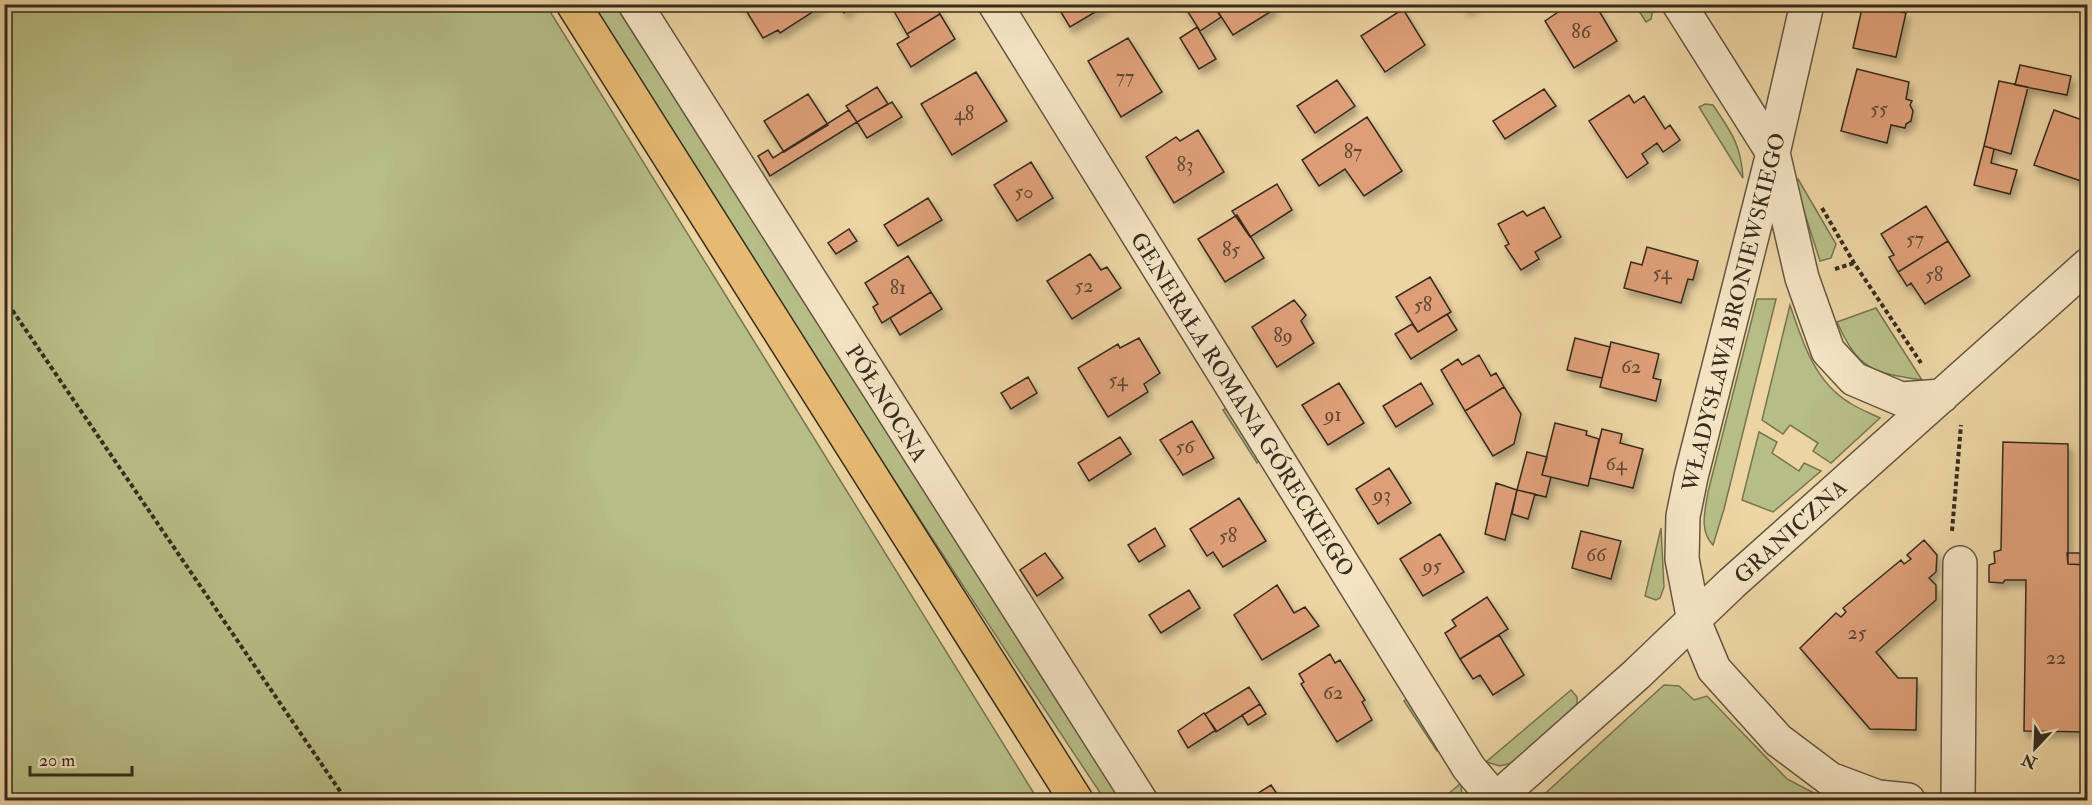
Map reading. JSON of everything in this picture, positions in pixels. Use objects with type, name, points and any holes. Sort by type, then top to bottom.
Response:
[{"type":"main road","points":[[573,4],[1076,801]]},
{"type":"street","name":"PÓŁNOCNA","points":[[635,4],[1140,801]]},
{"type":"street","name":"GENERAŁA ROMANA GÓRECKIEGO","points":[[995,4],[1462,758],[1496,800]]},
{"type":"street","points":[[1679,4],[1773,153],[1802,278],[1828,351],[1854,379],[1901,399],[1942,396]]},
{"type":"street","name":"WŁADYSŁAWA BRONIEWSKIEGO","points":[[1807,4],[1773,153],[1691,477],[1683,516],[1682,559],[1694,621],[1714,669],[1778,740],[1830,779],[1878,797],[1908,801]]},
{"type":"street","name":"GRANICZNA","points":[[1496,800],[1694,621],[1732,583],[2088,265]]},
{"type":"street","points":[[1955,552],[1958,801]]},
{"type":"path","points":[[1821,206],[1854,263],[1922,365]]},
{"type":"path","points":[[4,298],[346,801]]},
{"type":"path","points":[[1955,552],[1961,422]]},
{"type":"green space","points":[[5,4],[546,5],[1038,800],[5,800]]},
{"type":"green space","points":[[592,5],[624,5],[1008,623],[1055,682],[1128,800],[1105,800],[846,405]]},
{"type":"green space","points":[[1635,5],[1650,5],[1653,10],[1651,19],[1646,22]]},
{"type":"green space","points":[[1705,104],[1713,105],[1734,139],[1740,156],[1743,178],[1699,107]]},
{"type":"green space","points":[[1798,179],[1836,244],[1831,258],[1820,261],[1795,183]]},
{"type":"green space","points":[[1757,299],[1776,299],[1713,545],[1704,527],[1708,492]]},
{"type":"green space","points":[[1790,305],[1805,347],[1819,373],[1838,395],[1880,418],[1831,463],[1813,451],[1818,443],[1790,425],[1783,434],[1762,420]]},
{"type":"green space","points":[[1876,308],[1922,380],[1879,371],[1860,359],[1852,350],[1837,322]]},
{"type":"green space","points":[[1228,407],[1261,460],[1257,463],[1223,410]]},
{"type":"green space","points":[[1759,432],[1777,442],[1772,453],[1799,471],[1804,463],[1821,471],[1773,512],[1742,500]]},
{"type":"green space","points":[[1661,528],[1664,587],[1660,598],[1656,600],[1645,596]]},
{"type":"green space","points":[[1664,685],[1679,686],[1694,700],[1707,696],[1787,779],[1827,800],[1538,800]]},
{"type":"green space","points":[[1571,690],[1577,697],[1577,704],[1516,762],[1500,766],[1486,762]]},
{"type":"green space","points":[[1407,698],[1441,748],[1437,751],[1404,701]]},
{"type":"green space","points":[[1461,783],[1462,800],[1441,800]]},
{"type":"building","points":[[742,4],[825,4],[780,33],[778,30],[763,38]]},
{"type":"building","points":[[839,4],[856,4],[844,13]]},
{"type":"building","points":[[893,4],[934,4],[940,14],[907,34],[891,6]]},
{"type":"building","points":[[1056,4],[1107,4],[1107,5],[1070,27]]},
{"type":"building","points":[[1183,4],[1213,4],[1221,17],[1200,31]]},
{"type":"building","points":[[1213,4],[1272,4],[1275,9],[1233,35]]},
{"type":"building","points":[[1463,4],[1476,4],[1466,10]]},
{"type":"building","points":[[1570,4],[1595,4],[1617,41],[1574,68],[1545,21]]},
{"type":"building","points":[[1863,4],[1906,13],[1896,57],[1853,48]]},
{"type":"building","points":[[1403,9],[1425,45],[1385,72],[1361,36]]},
{"type":"building","points":[[940,14],[955,39],[911,67],[897,44],[909,37],[907,34]]},
{"type":"building","points":[[1197,27],[1216,59],[1199,69],[1180,38]]},
{"type":"building","points":[[1128,38],[1162,92],[1121,117],[1088,61]]},
{"type":"building","points":[[2020,65],[2071,76],[2067,95],[2015,85]]},
{"type":"building","points":[[1857,69],[1909,82],[1906,99],[1912,101],[1911,121],[1906,124],[1905,128],[1891,125],[1887,143],[1841,131]]},
{"type":"building","points":[[976,72],[1007,121],[952,155],[921,104]]},
{"type":"building","points":[[1337,80],[1355,106],[1315,133],[1297,106]]},
{"type":"building","points":[[1999,81],[2028,87],[2011,154],[1984,146]]},
{"type":"building","points":[[877,87],[888,104],[857,122],[846,106]]},
{"type":"building","points":[[1544,89],[1556,106],[1505,139],[1493,121]]},
{"type":"building","points":[[808,94],[828,125],[784,152],[764,121]]},
{"type":"building","points":[[1629,95],[1634,103],[1644,96],[1665,129],[1670,125],[1680,140],[1663,152],[1657,143],[1642,154],[1648,163],[1627,178],[1589,121]]},
{"type":"building","points":[[892,102],[902,117],[867,138],[857,122]]},
{"type":"building","points":[[849,110],[857,122],[770,176],[758,156],[768,150],[773,158]]},
{"type":"building","points":[[2054,110],[2088,122],[2088,172],[2084,182],[2034,165]]},
{"type":"building","points":[[1367,117],[1402,171],[1364,196],[1345,169],[1319,186],[1302,160]]},
{"type":"building","points":[[1198,130],[1224,172],[1174,203],[1146,157],[1176,137],[1180,141]]},
{"type":"building","points":[[1984,146],[1994,149],[1991,163],[2017,170],[2010,194],[1974,185]]},
{"type":"building","points":[[1031,162],[1053,198],[1017,221],[994,185]]},
{"type":"building","points":[[1277,184],[1292,210],[1250,237],[1232,211]]},
{"type":"building","points":[[928,198],[942,220],[898,246],[884,225]]},
{"type":"building","points":[[1926,206],[1948,241],[1898,272],[1889,257],[1894,255],[1881,234]]},
{"type":"building","points":[[1544,207],[1561,237],[1535,252],[1539,259],[1521,270],[1505,246],[1509,244],[1498,224],[1523,211],[1527,216]]},
{"type":"building","points":[[1237,215],[1264,258],[1225,282],[1198,239]]},
{"type":"building","points":[[849,229],[857,241],[836,254],[828,243]]},
{"type":"building","points":[[1948,241],[1970,276],[1925,304],[1911,283],[1907,286],[1898,272]]},
{"type":"building","points":[[1647,247],[1698,261],[1693,280],[1688,279],[1681,303],[1624,288],[1631,262],[1642,265]]},
{"type":"building","points":[[1090,254],[1101,270],[1107,267],[1121,288],[1072,319],[1047,281]]},
{"type":"building","points":[[908,256],[931,292],[882,323],[873,307],[878,304],[865,283]]},
{"type":"building","points":[[1430,277],[1451,312],[1418,332],[1396,297]]},
{"type":"building","points":[[931,292],[942,309],[900,335],[890,318]]},
{"type":"building","points":[[1294,300],[1306,315],[1301,321],[1314,343],[1277,367],[1252,327]]},
{"type":"building","points":[[1447,314],[1457,330],[1411,359],[1395,334],[1412,324],[1418,332]]},
{"type":"building","points":[[1139,338],[1160,373],[1144,384],[1148,392],[1108,417],[1078,368],[1118,344],[1120,348]]},
{"type":"building","points":[[1575,338],[1610,347],[1602,378],[1567,370]]},
{"type":"building","points":[[1611,342],[1659,354],[1653,378],[1661,380],[1656,401],[1600,387]]},
{"type":"building","points":[[1479,355],[1491,376],[1496,373],[1504,387],[1465,411],[1441,370],[1458,359],[1462,365]]},
{"type":"building","points":[[1028,377],[1037,393],[1011,409],[1001,393]]},
{"type":"building","points":[[1339,383],[1364,423],[1328,445],[1302,405]]},
{"type":"building","points":[[1421,383],[1433,404],[1396,427],[1383,406]]},
{"type":"building","points":[[1504,387],[1521,414],[1514,444],[1493,456],[1465,411]]},
{"type":"building","points":[[1192,421],[1214,458],[1183,475],[1160,440]]},
{"type":"building","points":[[1555,423],[1587,431],[1586,435],[1599,439],[1588,486],[1542,475]]},
{"type":"building","points":[[1602,429],[1622,434],[1620,443],[1643,449],[1633,488],[1590,478]]},
{"type":"building","points":[[1120,437],[1131,454],[1089,481],[1078,463]]},
{"type":"building","points":[[2003,442],[2068,444],[2068,564],[2088,565],[2088,732],[2024,731],[2026,580],[1989,582],[1989,565],[1995,563],[1994,552],[2001,550]]},
{"type":"building","points":[[1527,452],[1547,457],[1542,475],[1551,477],[1546,497],[1517,490]]},
{"type":"building","points":[[1389,468],[1411,503],[1378,524],[1356,489]]},
{"type":"building","points":[[1496,483],[1517,490],[1505,540],[1485,534]]},
{"type":"building","points":[[1517,490],[1535,494],[1528,519],[1512,514]]},
{"type":"building","points":[[1239,498],[1266,541],[1223,567],[1213,552],[1207,556],[1190,529]]},
{"type":"building","points":[[1155,528],[1165,546],[1139,562],[1128,545]]},
{"type":"building","points":[[1581,531],[1621,541],[1611,579],[1572,568]]},
{"type":"building","points":[[1440,534],[1464,572],[1423,596],[1400,559]]},
{"type":"building","points":[[1924,540],[1937,555],[1936,572],[1929,578],[1936,585],[1936,600],[1876,652],[1898,678],[1917,678],[1916,730],[1870,729],[1800,648],[1836,613],[1841,617],[1846,612],[1843,608],[1901,560],[1904,564],[1911,559],[1907,555]]},
{"type":"building","points":[[1045,553],[1063,578],[1037,596],[1020,570]]},
{"type":"building","points":[[2067,553],[2088,553],[2088,565],[2068,564]]},
{"type":"building","points":[[1277,585],[1294,613],[1305,607],[1319,626],[1262,660],[1234,615]]},
{"type":"building","points":[[1189,590],[1200,608],[1161,633],[1149,615]]},
{"type":"building","points":[[1487,597],[1508,629],[1460,659],[1445,633],[1456,626],[1452,620]]},
{"type":"building","points":[[1499,635],[1524,675],[1493,695],[1480,675],[1473,679],[1460,659]]},
{"type":"building","points":[[1330,654],[1335,663],[1340,660],[1365,700],[1362,702],[1372,720],[1337,742],[1301,684],[1304,682],[1299,674]]},
{"type":"building","points":[[1249,687],[1260,704],[1216,732],[1205,714]]},
{"type":"building","points":[[1260,704],[1266,714],[1248,725],[1242,715]]},
{"type":"building","points":[[1204,713],[1216,730],[1188,748],[1178,731]]},
{"type":"building","points":[[1271,785],[1281,800],[1247,800]]}]
